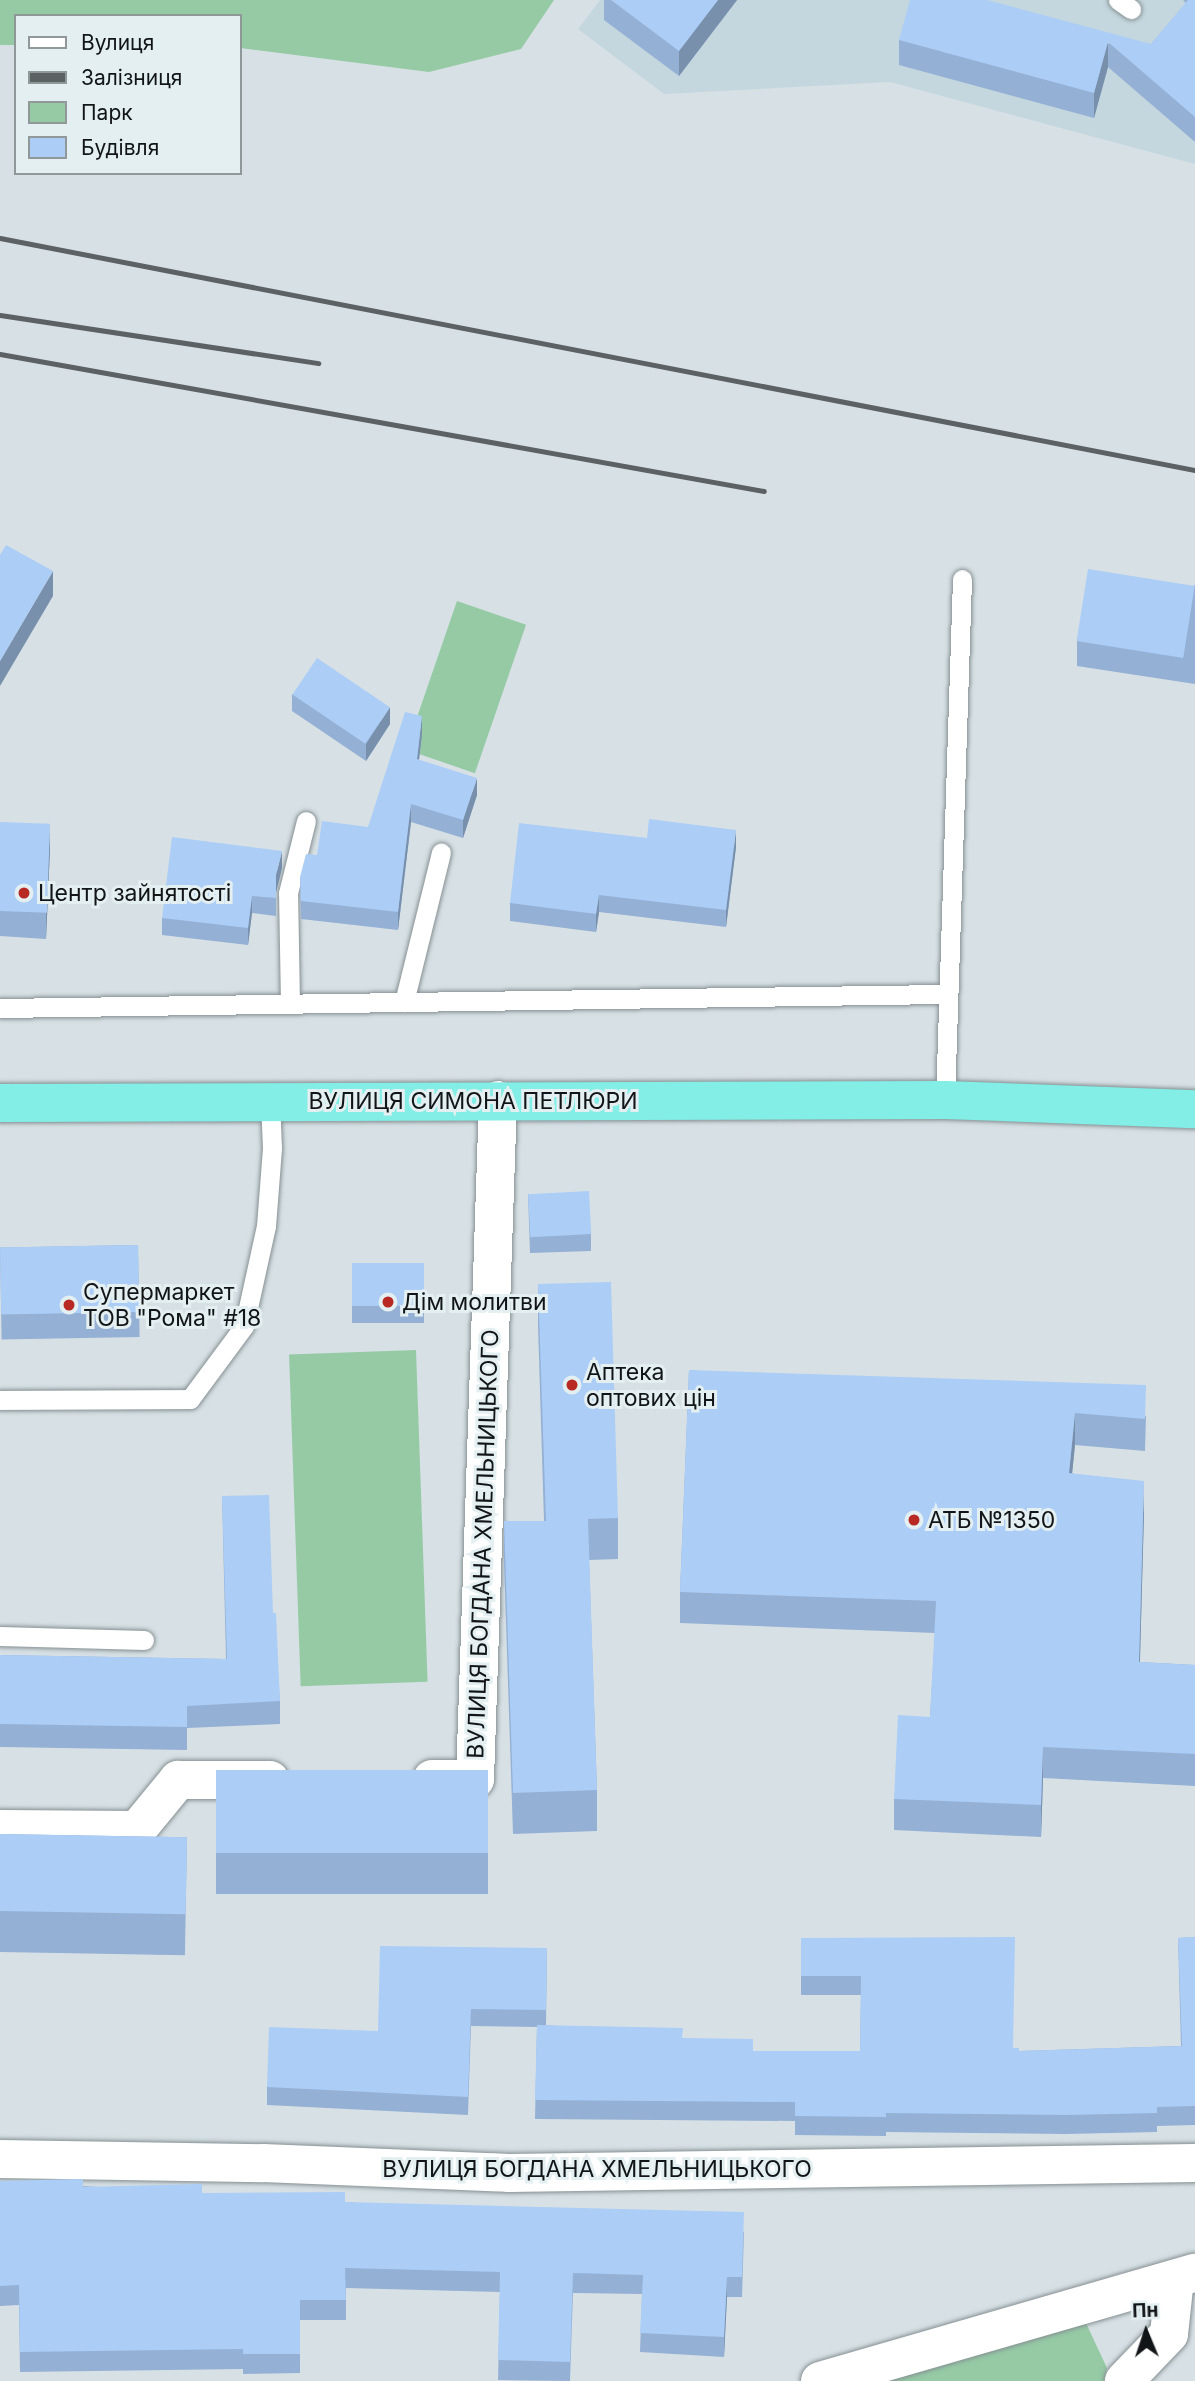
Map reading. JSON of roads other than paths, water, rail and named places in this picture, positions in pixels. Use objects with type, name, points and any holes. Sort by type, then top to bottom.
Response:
[{"type":"highway","name":"ВУЛИЦЯ СИМОНА ПЕТЛЮРИ","points":[[0,1103],[945,1100],[1195,1109]]},
{"type":"street","name":"ВУЛИЦЯ БОГДАНА ХМЕЛЬНИЦЬКОГО","points":[[394,1779],[475,1779],[498,1100]]},
{"type":"street","points":[[0,1829],[137,1830],[178,1780],[299,1780]]},
{"type":"street","name":"ВУЛИЦЯ БОГДАНА ХМЕЛЬНИЦЬКОГО","points":[[0,2159],[263,2163],[509,2173],[1195,2163]]},
{"type":"street","points":[[820,2381],[1185,2276]]},
{"type":"street","points":[[1124,2381],[1168,2334],[1185,2276]]},
{"type":"lane","points":[[945,1100],[962,579]]},
{"type":"lane","points":[[290,1004],[288,893],[306,821]]},
{"type":"lane","points":[[404,1002],[441,852]]},
{"type":"lane","points":[[0,1008],[948,994]]},
{"type":"lane","points":[[0,1399],[190,1399],[244,1326],[266,1226],[272,1148],[270,1101]]},
{"type":"lane","points":[[0,1636],[144,1640]]},
{"type":"railway","points":[[0,238],[1195,470]]},
{"type":"railway","points":[[0,315],[318,363]]},
{"type":"railway","points":[[0,354],[764,491]]},
{"type":"place","name":"Центр зайнятості","points":[[24,893]]},
{"type":"place","name":"Дім молитви","points":[[388,1302]]},
{"type":"place","name":"Супермаркет ТОВ \"Рома\" #18","points":[[69,1305]]},
{"type":"place","name":"Аптека оптових цін","points":[[572,1385]]},
{"type":"place","name":"АТБ №1350","points":[[914,1520]]}]
